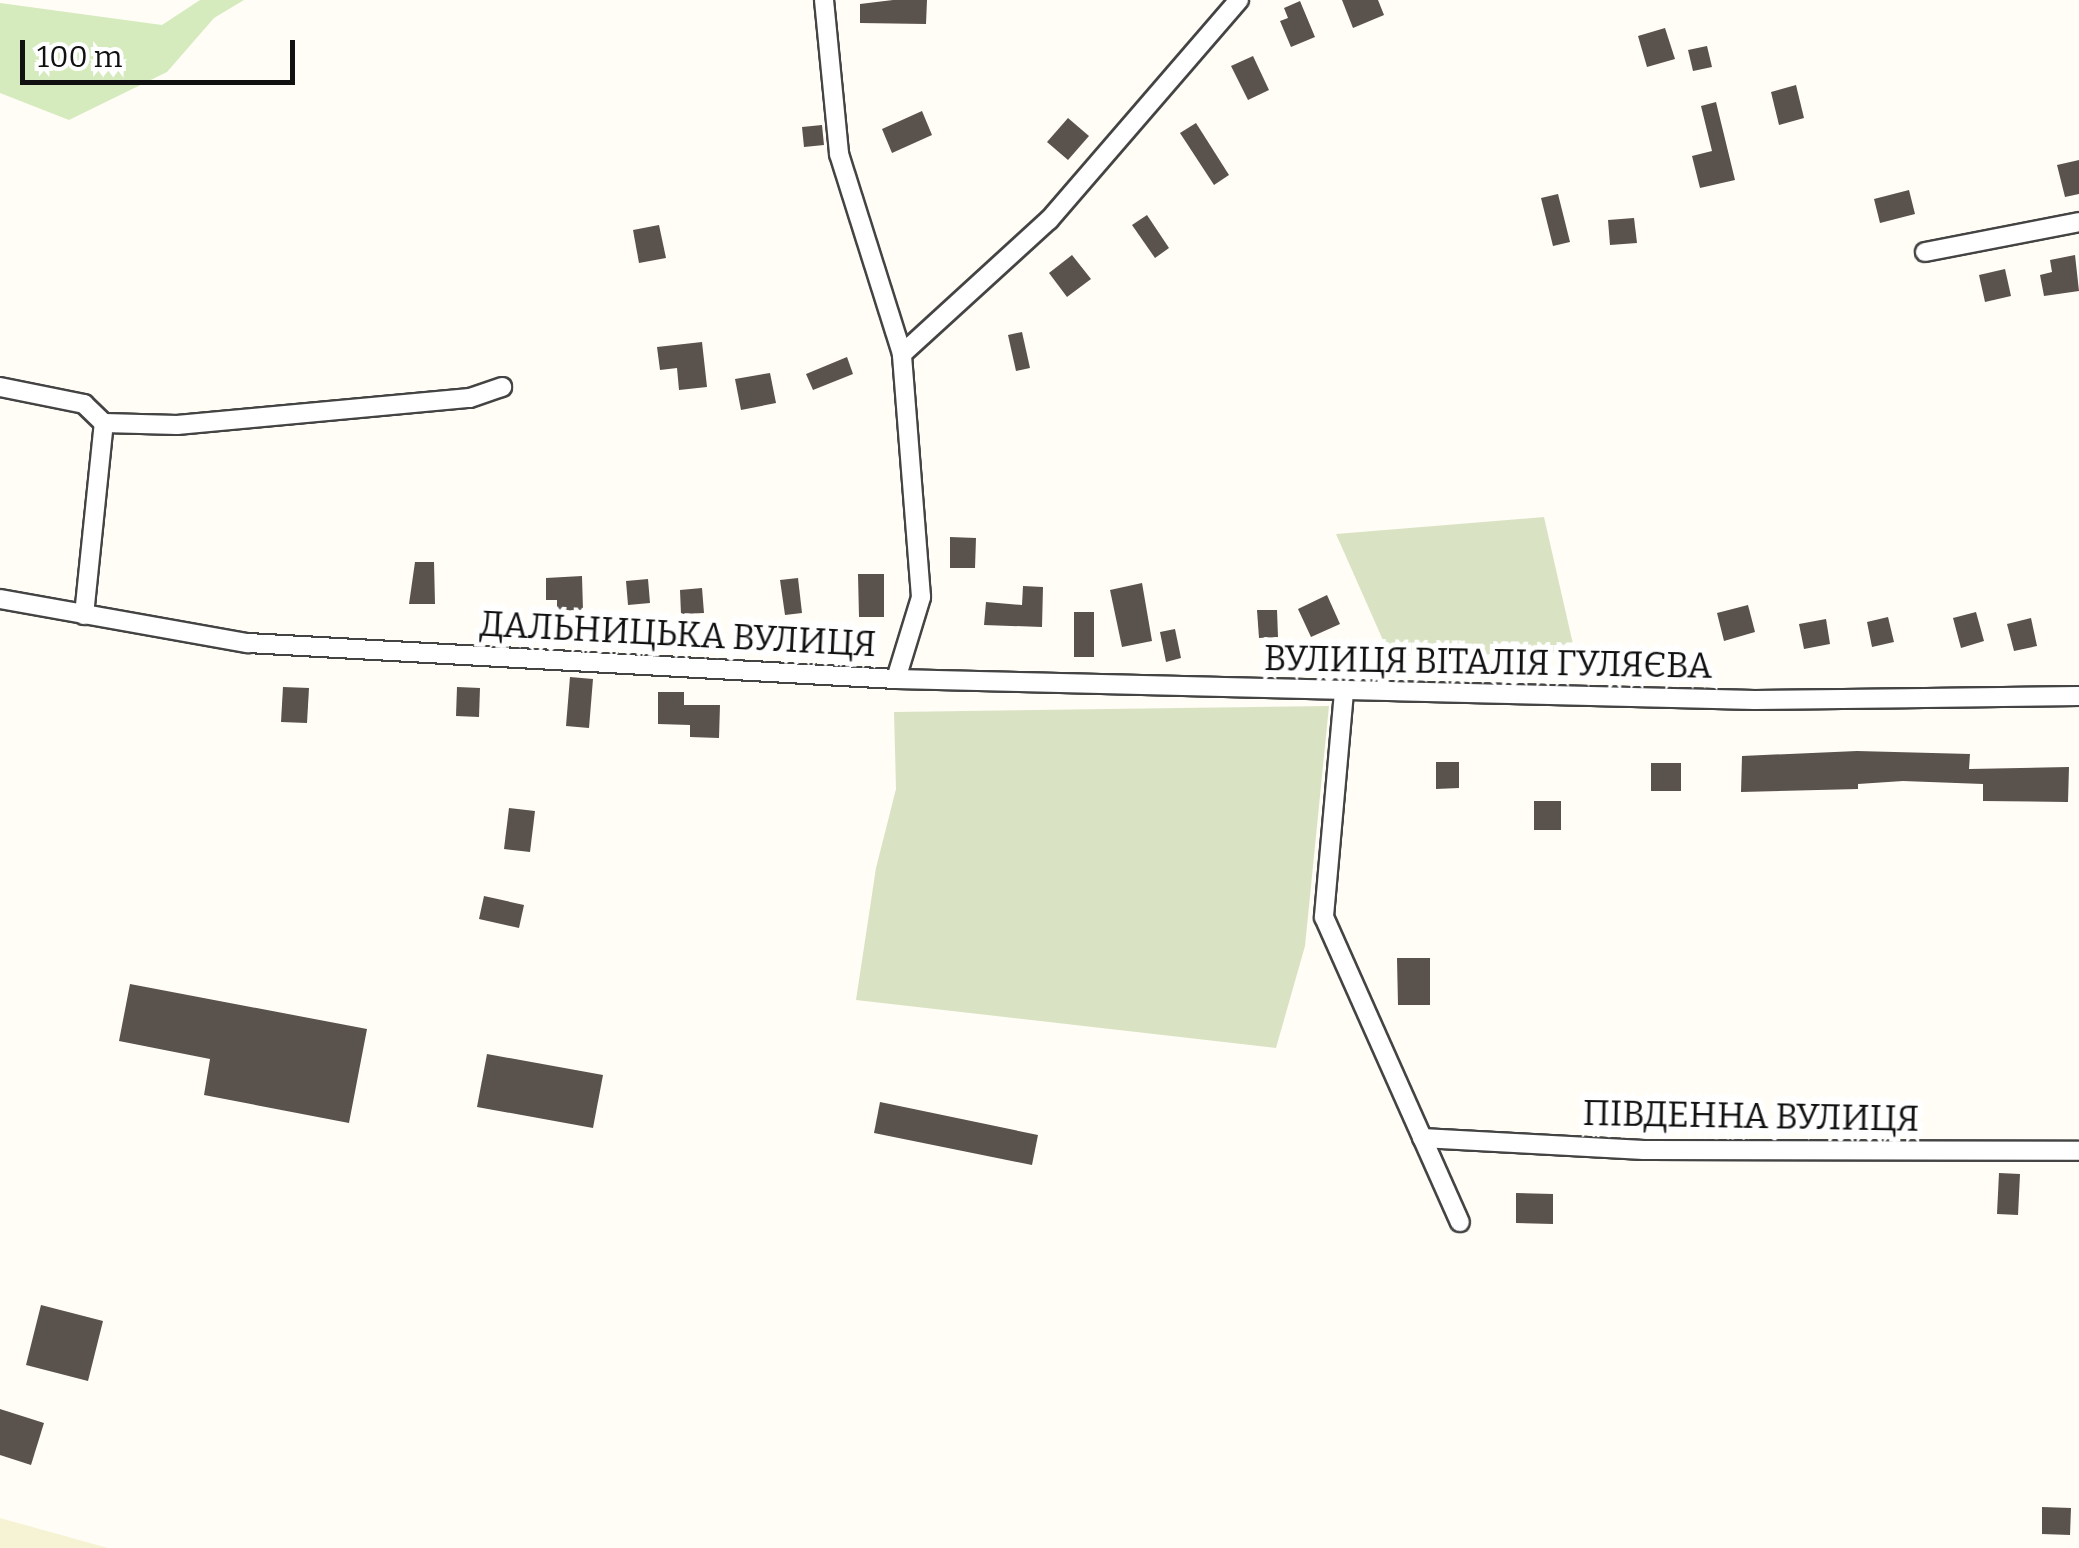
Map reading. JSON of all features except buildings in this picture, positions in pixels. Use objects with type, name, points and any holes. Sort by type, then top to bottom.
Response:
[{"type":"street","name":"ДАЛЬНИЦЬКА ВУЛИЦЯ","points":[[0,599],[248,644],[896,680],[921,597],[902,354],[839,154],[824,0]]},
{"type":"street","points":[[902,354],[1049,220],[1239,0]]},
{"type":"street","points":[[1925,252],[2079,222]]},
{"type":"street","points":[[0,387],[84,404],[104,423],[177,425],[470,398],[502,387]]},
{"type":"street","points":[[84,614],[104,423]]},
{"type":"street","name":"ВУЛИЦЯ ВІТАЛІЯ ГУЛЯЄВА","points":[[896,680],[1755,700],[2079,696]]},
{"type":"street","points":[[1344,692],[1324,917],[1460,1222]]},
{"type":"street","name":"ПІВДЕННА ВУЛИЦЯ","points":[[1422,1138],[1644,1150],[2079,1152]]},
{"type":"shaded area","points":[[0,1518],[108,1548],[0,1548]]},
{"type":"green space","points":[[200,0],[244,0],[214,18],[167,72],[69,120],[0,93],[0,3],[162,25]]},
{"type":"green space","points":[[1544,517],[1575,653],[1390,656],[1336,534]]},
{"type":"green space","points":[[1329,706],[1305,946],[1276,1048],[856,1000],[876,868],[896,789],[894,712]]}]
